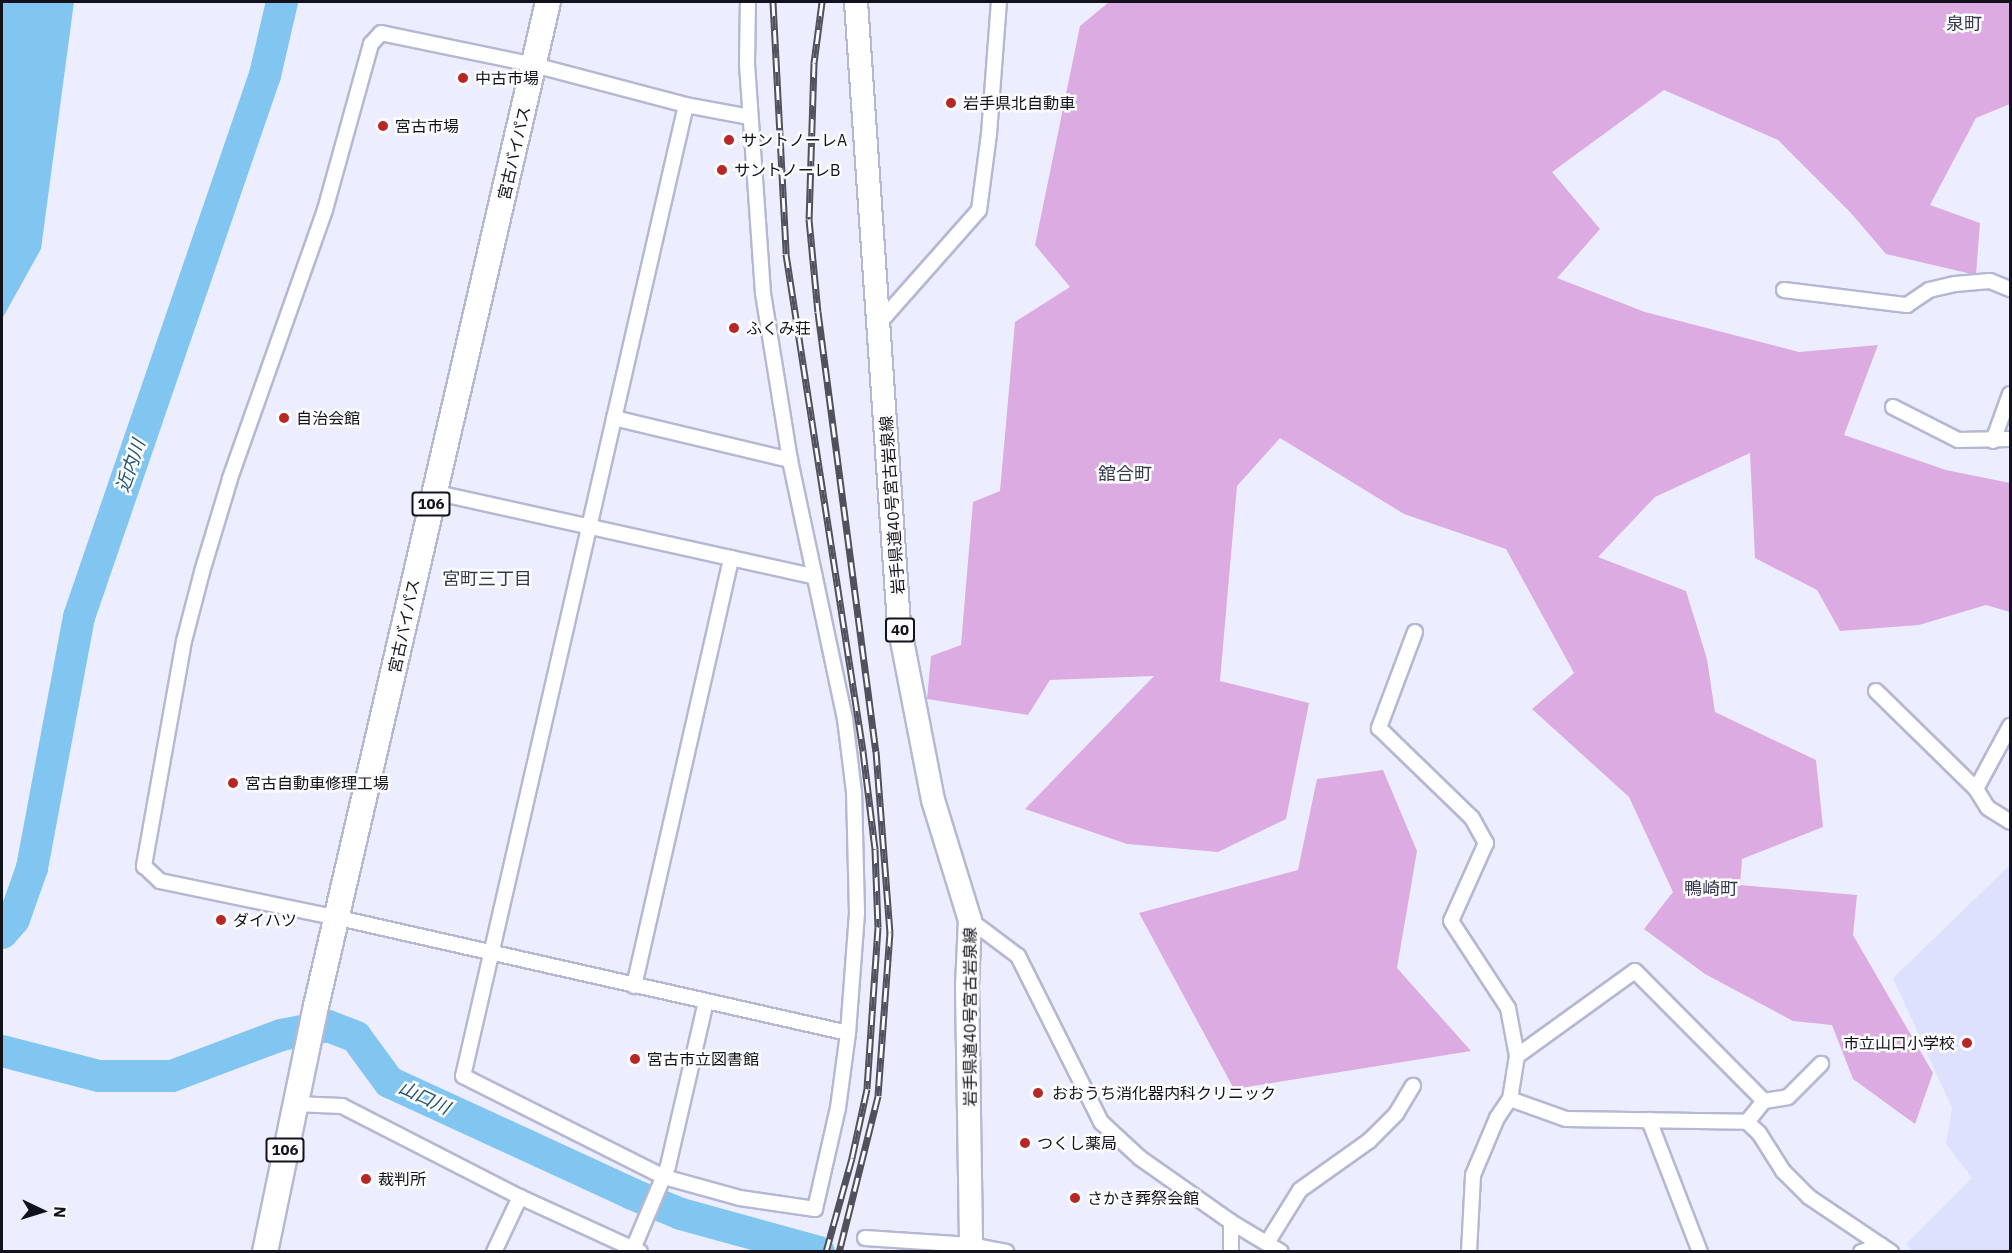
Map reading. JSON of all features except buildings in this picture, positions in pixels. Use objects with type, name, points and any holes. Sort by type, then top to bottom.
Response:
[{"type":"highway","name":"宮古バイパス","points":[[265,1251],[316,1006],[339,918],[433,492],[548,2]]},
{"type":"main road","name":"岩手県道40号宮古岩泉線","points":[[856,2],[880,322],[899,626],[933,800],[970,920],[967,986],[971,1248]]},
{"type":"street","points":[[686,105],[463,1076],[664,1177],[740,1198],[815,1209],[838,1108],[848,1033],[857,913],[854,792],[845,719],[790,460],[763,293],[750,117],[748,2]]},
{"type":"street","points":[[880,322],[979,210],[999,2]]},
{"type":"street","points":[[750,117],[686,105],[535,64],[381,33],[370,44],[325,210],[230,479],[184,641],[144,866],[160,881],[339,918],[848,1033]]},
{"type":"street","points":[[1784,290],[1907,305],[1929,290],[1955,284],[1990,282],[2010,289]]},
{"type":"street","points":[[1993,441],[2010,394]]},
{"type":"street","points":[[1893,407],[1958,440],[2010,439]]},
{"type":"street","points":[[614,418],[790,460]]},
{"type":"street","points":[[433,492],[815,577]]},
{"type":"street","points":[[634,986],[731,558]]},
{"type":"street","points":[[1415,632],[1379,728],[1472,818],[1486,843],[1452,921],[1508,1008],[1517,1056],[1510,1099],[1497,1118],[1473,1175],[1469,1251]]},
{"type":"street","points":[[1876,692],[1976,789],[1988,808],[2010,822]]},
{"type":"street","points":[[1976,789],[2010,726]]},
{"type":"street","points":[[970,920],[1018,956],[1101,1122],[1140,1158],[1231,1222],[1281,1251]]},
{"type":"street","points":[[1517,1056],[1635,971],[1764,1101]]},
{"type":"street","points":[[295,1104],[342,1106],[520,1197],[636,1250],[664,1177],[706,1002]]},
{"type":"street","points":[[1747,1122],[1764,1101],[1788,1097],[1821,1064]]},
{"type":"street","points":[[1267,1243],[1300,1190],[1369,1141],[1396,1114],[1413,1086]]},
{"type":"street","points":[[1510,1099],[1566,1119],[1747,1122],[1759,1133],[1783,1171],[1809,1197],[1886,1248]]},
{"type":"street","points":[[1649,1120],[1700,1251]]},
{"type":"street","points":[[494,1251],[520,1197]]},
{"type":"street","points":[[1231,1222],[1231,1251]]},
{"type":"street","points":[[865,1238],[1006,1251]]},
{"type":"street","points":[[1861,1251],[1886,1248]]},
{"type":"shaded area","points":[[1109,2],[2010,2],[2010,104],[1976,118],[1930,205],[1980,223],[1976,275],[1886,254],[1850,212],[1778,140],[1664,90],[1552,172],[1600,229],[1557,278],[1645,312],[1799,352],[1878,345],[1844,435],[1946,470],[2010,483],[2010,612],[1986,605],[1919,625],[1840,631],[1817,590],[1755,558],[1750,453],[1655,497],[1598,557],[1686,591],[1707,659],[1715,712],[1816,760],[1823,827],[1742,859],[1740,885],[1857,895],[1853,935],[1933,1073],[1915,1124],[1853,1079],[1832,1025],[1793,1021],[1705,974],[1644,929],[1673,892],[1629,797],[1532,709],[1574,673],[1506,549],[1404,514],[1280,438],[1237,486],[1220,681],[1309,703],[1286,819],[1218,852],[1127,844],[1025,809],[1154,676],[1050,680],[1028,715],[927,699],[931,656],[961,645],[973,502],[1000,491],[1015,322],[1070,287],[1035,245],[1080,26]]},
{"type":"shaded area","points":[[1383,770],[1417,851],[1397,968],[1471,1051],[1234,1089],[1139,913],[1298,870],[1317,779]]},
{"type":"shaded area","name":"市立山口小学校","points":[[2010,865],[2010,1251],[1912,1251],[1906,1244],[1972,1178],[1946,1144],[1952,1108],[1893,978]]},
{"type":"water","points":[[2,2],[74,2],[41,249],[2,319]]},
{"type":"waterway","name":"近内川","points":[[2,933],[14,919],[32,868],[79,617],[265,75],[282,2]]},
{"type":"waterway","name":"山口川","points":[[2,1051],[99,1076],[172,1076],[281,1035],[328,1026],[356,1037],[389,1082],[632,1194],[681,1214],[819,1252]]},
{"type":"railway","points":[[773,2],[786,254],[863,751],[875,849],[878,927],[867,1089],[852,1158],[826,1252]]},
{"type":"railway","points":[[822,2],[814,63],[809,219],[818,312],[876,751],[890,932],[878,1096],[839,1252]]},
{"type":"place","name":"中古市場","points":[[463,78]]},
{"type":"place","name":"岩手県北自動車","points":[[951,103]]},
{"type":"place","name":"宮古市場","points":[[383,126]]},
{"type":"place","name":"サントノーレA","points":[[729,140]]},
{"type":"place","name":"サントノーレB","points":[[722,170]]},
{"type":"place","name":"ふくみ荘","points":[[734,328]]},
{"type":"place","name":"自治会館","points":[[284,418]]},
{"type":"place","name":"宮古自動車修理工場","points":[[233,783]]},
{"type":"place","name":"ダイハツ","points":[[221,920]]},
{"type":"place","name":"市立山口小学校","points":[[1967,1043]]},
{"type":"place","name":"宮古市立図書館","points":[[635,1059]]},
{"type":"place","name":"おおうち消化器内科クリニック","points":[[1038,1093]]},
{"type":"place","name":"つくし薬局","points":[[1025,1143]]},
{"type":"place","name":"裁判所","points":[[366,1179]]},
{"type":"place","name":"さかき葬祭会館","points":[[1075,1198]]},
{"type":"district","name":"泉町","points":[[1964,24]]},
{"type":"district","name":"舘合町","points":[[1125,474]]},
{"type":"district","name":"宮町三丁目","points":[[487,579]]},
{"type":"district","name":"鴨崎町","points":[[1711,889]]}]
